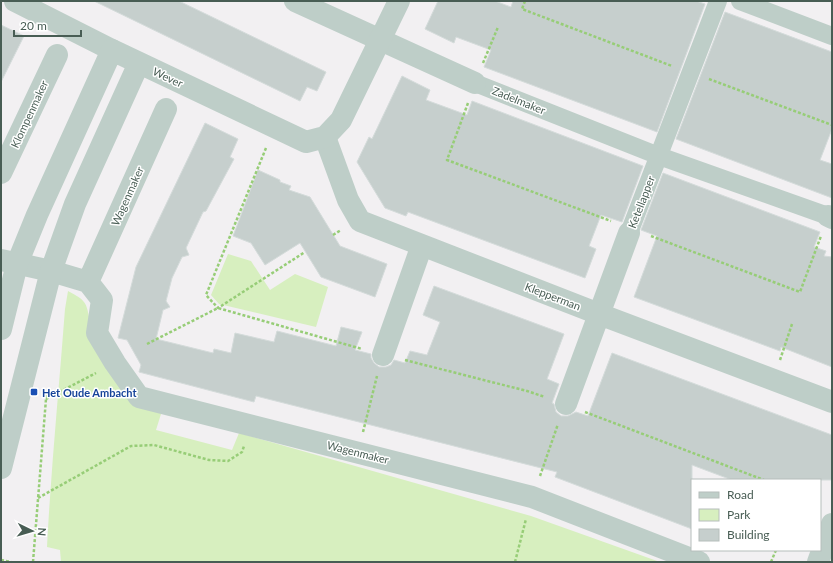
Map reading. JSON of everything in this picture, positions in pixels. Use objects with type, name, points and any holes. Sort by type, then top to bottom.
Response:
[{"type":"street","name":"Wever","points":[[15,1],[112,50],[306,142],[325,137]]},
{"type":"street","name":"Zadelmaker","points":[[295,1],[475,83],[659,156]]},
{"type":"street","points":[[325,137],[341,120],[399,1]]},
{"type":"street","name":"Ketellapper","points":[[566,404],[629,233],[718,1]]},
{"type":"street","points":[[740,1],[832,36]]},
{"type":"street","points":[[1,329],[9,262],[37,215],[112,50]]},
{"type":"street","name":"Klompenmaker","points":[[1,173],[57,55]]},
{"type":"street","points":[[1,468],[51,271],[74,204],[139,63]]},
{"type":"street","name":"Wagenmaker","points":[[166,109],[88,282],[102,300],[97,333],[138,397],[532,496],[699,562]]},
{"type":"street","name":"Klepperman","points":[[325,137],[348,200],[360,221],[599,314],[832,402]]},
{"type":"street","points":[[659,156],[830,217]]},
{"type":"street","points":[[383,355],[422,245]]},
{"type":"street","points":[[9,262],[51,271],[88,282]]},
{"type":"street","points":[[818,562],[832,524]]},
{"type":"path","points":[[475,83],[498,27]]},
{"type":"path","points":[[275,127],[206,295],[218,308],[305,252]]},
{"type":"path","points":[[773,379],[792,324]]},
{"type":"path","points":[[358,452],[383,355]]},
{"type":"path","points":[[46,399],[115,363]]},
{"type":"path","points":[[33,562],[46,399],[44,384]]},
{"type":"path","points":[[566,404],[761,479]]},
{"type":"path","points":[[38,498],[131,446],[154,445],[209,460],[228,461],[242,452],[251,426]]},
{"type":"path","points":[[515,562],[532,496]]},
{"type":"path","points":[[771,562],[776,551]]},
{"type":"path","points":[[1,560],[11,562]]},
{"type":"green space","points":[[228,254],[251,261],[270,290],[295,274],[328,287],[316,327],[219,304],[211,295]]},
{"type":"green space","points":[[68,291],[84,302],[90,321],[161,414],[156,430],[232,450],[239,433],[531,516],[660,562],[61,562],[60,550],[47,547],[65,309]]},
{"type":"building","points":[[94,1],[181,2],[326,72],[317,91],[307,87],[300,101]]},
{"type":"building","points":[[438,1],[495,1],[511,7],[513,1],[696,1],[705,4],[657,132],[484,67],[491,50],[456,37],[454,43],[425,29]]},
{"type":"building","points":[[725,12],[832,52],[832,129],[820,160],[832,164],[832,198],[676,139]]},
{"type":"building","points":[[1,25],[24,36],[1,82]]},
{"type":"building","points":[[402,76],[430,90],[426,100],[467,115],[472,101],[643,166],[622,222],[601,215],[589,246],[596,249],[585,278],[408,212],[406,216],[385,208],[357,162],[369,137],[372,139]]},
{"type":"building","points":[[205,123],[238,139],[230,157],[234,159],[206,211],[203,212],[186,248],[189,255],[182,257],[172,278],[166,301],[170,307],[163,310],[156,339],[213,353],[214,349],[231,353],[235,333],[274,342],[277,331],[336,346],[341,327],[362,332],[355,350],[371,354],[371,358],[374,363],[379,367],[386,367],[391,365],[394,360],[405,363],[410,351],[427,355],[440,322],[423,315],[434,286],[564,334],[547,379],[559,384],[552,403],[554,404],[556,412],[561,416],[568,416],[576,412],[588,416],[612,353],[832,435],[832,480],[729,479],[692,465],[691,529],[555,477],[557,472],[256,396],[254,402],[139,372],[141,365],[127,340],[118,338],[136,267]]},
{"type":"building","points":[[258,170],[291,186],[289,190],[310,197],[340,246],[387,264],[375,297],[321,277],[300,243],[265,265],[251,243],[233,236]]},
{"type":"building","points":[[663,173],[820,232],[814,247],[826,251],[824,256],[832,257],[832,367],[781,347],[780,351],[634,297],[657,236],[641,230]]},
{"type":"place","name":"Het Oude Ambacht","points":[[34,392]]}]
